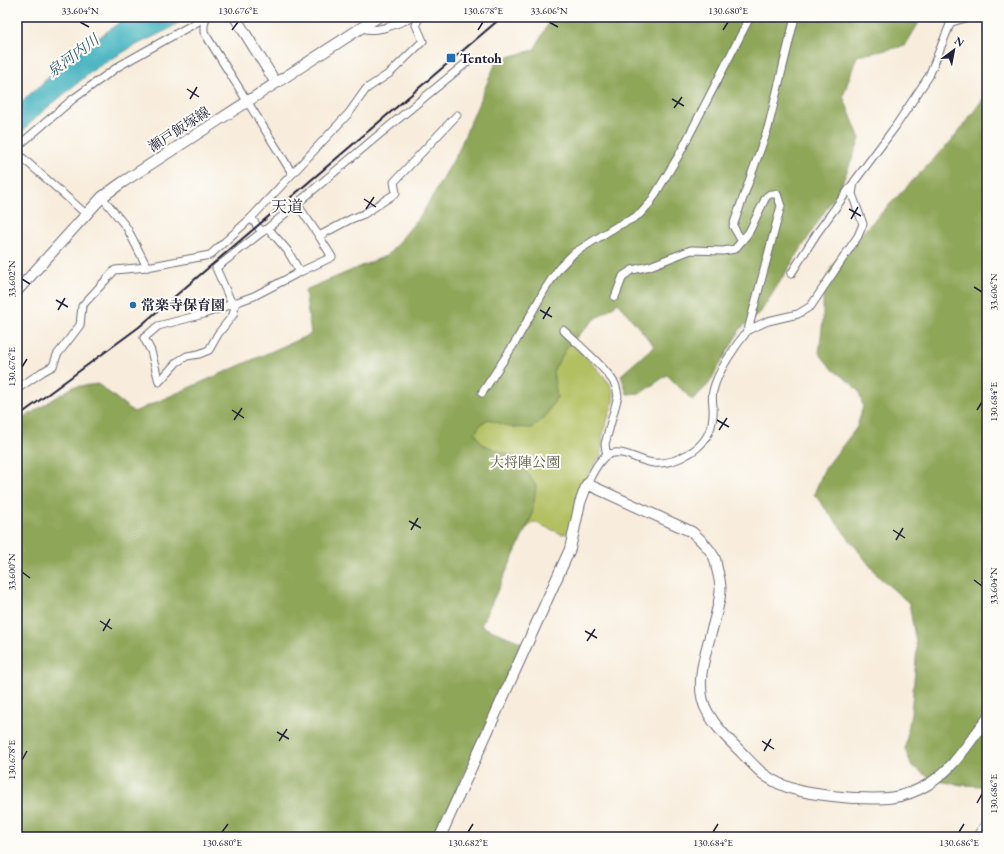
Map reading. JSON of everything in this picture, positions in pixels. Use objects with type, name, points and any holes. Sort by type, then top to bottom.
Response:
[{"type":"street","points":[[206,17],[204,32],[292,173]]},
{"type":"street","points":[[17,147],[73,99],[119,66],[206,17]]},
{"type":"street","points":[[235,17],[276,83]]},
{"type":"street","name":"瀬戸飯塚線","points":[[17,291],[102,197],[378,17]]},
{"type":"street","points":[[363,28],[368,30],[376,30],[414,17]]},
{"type":"street","points":[[17,389],[53,366],[57,355],[80,325],[82,306],[114,270],[147,267],[210,255],[250,218],[349,113],[366,89],[390,73],[423,41],[416,25],[419,17]]},
{"type":"street","points":[[482,393],[516,341],[545,289],[559,268],[574,253],[617,226],[640,214],[650,203],[679,154],[750,17]]},
{"type":"street","points":[[745,237],[740,238],[733,226],[768,128],[795,17]]},
{"type":"street","points":[[791,274],[817,233],[895,127],[928,76],[953,20],[969,17]]},
{"type":"street","points":[[297,204],[332,257],[254,296],[234,303],[204,314],[158,326],[144,338],[151,351],[159,382],[177,362],[187,356],[200,354],[209,350],[218,334],[233,315],[234,303],[216,268],[266,230],[375,138],[472,59]]},
{"type":"street","points":[[319,236],[351,219],[364,214],[396,193],[394,182],[457,115]]},
{"type":"street","points":[[17,152],[86,214]]},
{"type":"street","points":[[748,330],[768,321],[798,314],[811,306],[858,236],[863,224],[852,194],[854,182]]},
{"type":"street","points":[[440,837],[570,549],[580,503],[587,484],[603,458],[608,454],[617,452],[652,463],[661,464],[672,462],[689,454],[700,446],[709,432],[713,414],[712,391],[737,344],[748,330],[781,206],[777,194],[770,194],[766,197],[749,232],[735,249],[723,251],[691,250],[650,266],[632,270],[623,276],[616,297]]},
{"type":"street","points":[[102,197],[127,228],[147,267]]},
{"type":"street","points":[[250,218],[266,230],[287,250],[300,272]]},
{"type":"street","points":[[563,330],[601,368],[614,383],[617,389],[618,396],[605,444],[608,454]]},
{"type":"street","points":[[587,484],[692,532],[704,543],[714,557],[720,580],[720,595],[704,658],[702,695],[706,711],[717,728],[762,773],[778,783],[793,790],[815,794],[882,799],[905,795],[926,786],[951,767],[987,719]]},
{"type":"street","points":[[976,837],[987,821]]},
{"type":"green space","points":[[552,17],[916,17],[918,24],[905,46],[857,56],[843,96],[860,139],[841,186],[760,313],[741,328],[708,385],[692,400],[667,375],[641,393],[627,394],[621,375],[654,346],[618,303],[594,320],[568,346],[553,371],[557,397],[544,418],[532,428],[509,427],[488,419],[481,424],[475,433],[482,444],[513,457],[536,486],[532,516],[481,626],[523,643],[436,837],[17,837],[17,422],[73,387],[98,384],[134,412],[311,334],[305,290],[388,255],[422,214],[457,154],[497,60],[534,50]]},
{"type":"green space","points":[[987,94],[987,783],[982,786],[961,785],[933,780],[912,766],[905,749],[911,713],[917,649],[909,603],[878,576],[814,494],[824,470],[857,427],[863,406],[859,392],[851,383],[832,369],[819,353],[823,320],[823,287],[831,268],[842,251],[867,228],[952,140]]},
{"type":"green space","name":"大将陣公園","points":[[562,333],[597,368],[610,384],[614,394],[613,402],[603,434],[601,455],[582,484],[578,493],[575,515],[569,533],[562,534],[534,522],[523,531],[456,446]]},
{"type":"water","points":[[125,17],[187,17],[169,29],[132,47],[96,68],[42,112],[17,136],[17,106],[60,67]]},
{"type":"railway","points":[[17,417],[139,327],[502,17]]},
{"type":"place","name":"Tentoh","points":[[451,58]]},
{"type":"place","name":"常楽寺保育園","points":[[133,305]]},
{"type":"district","name":"天道","points":[[287,206]]},
{"type":"water label","name":"泉河内川","points":[[73,56]]}]
